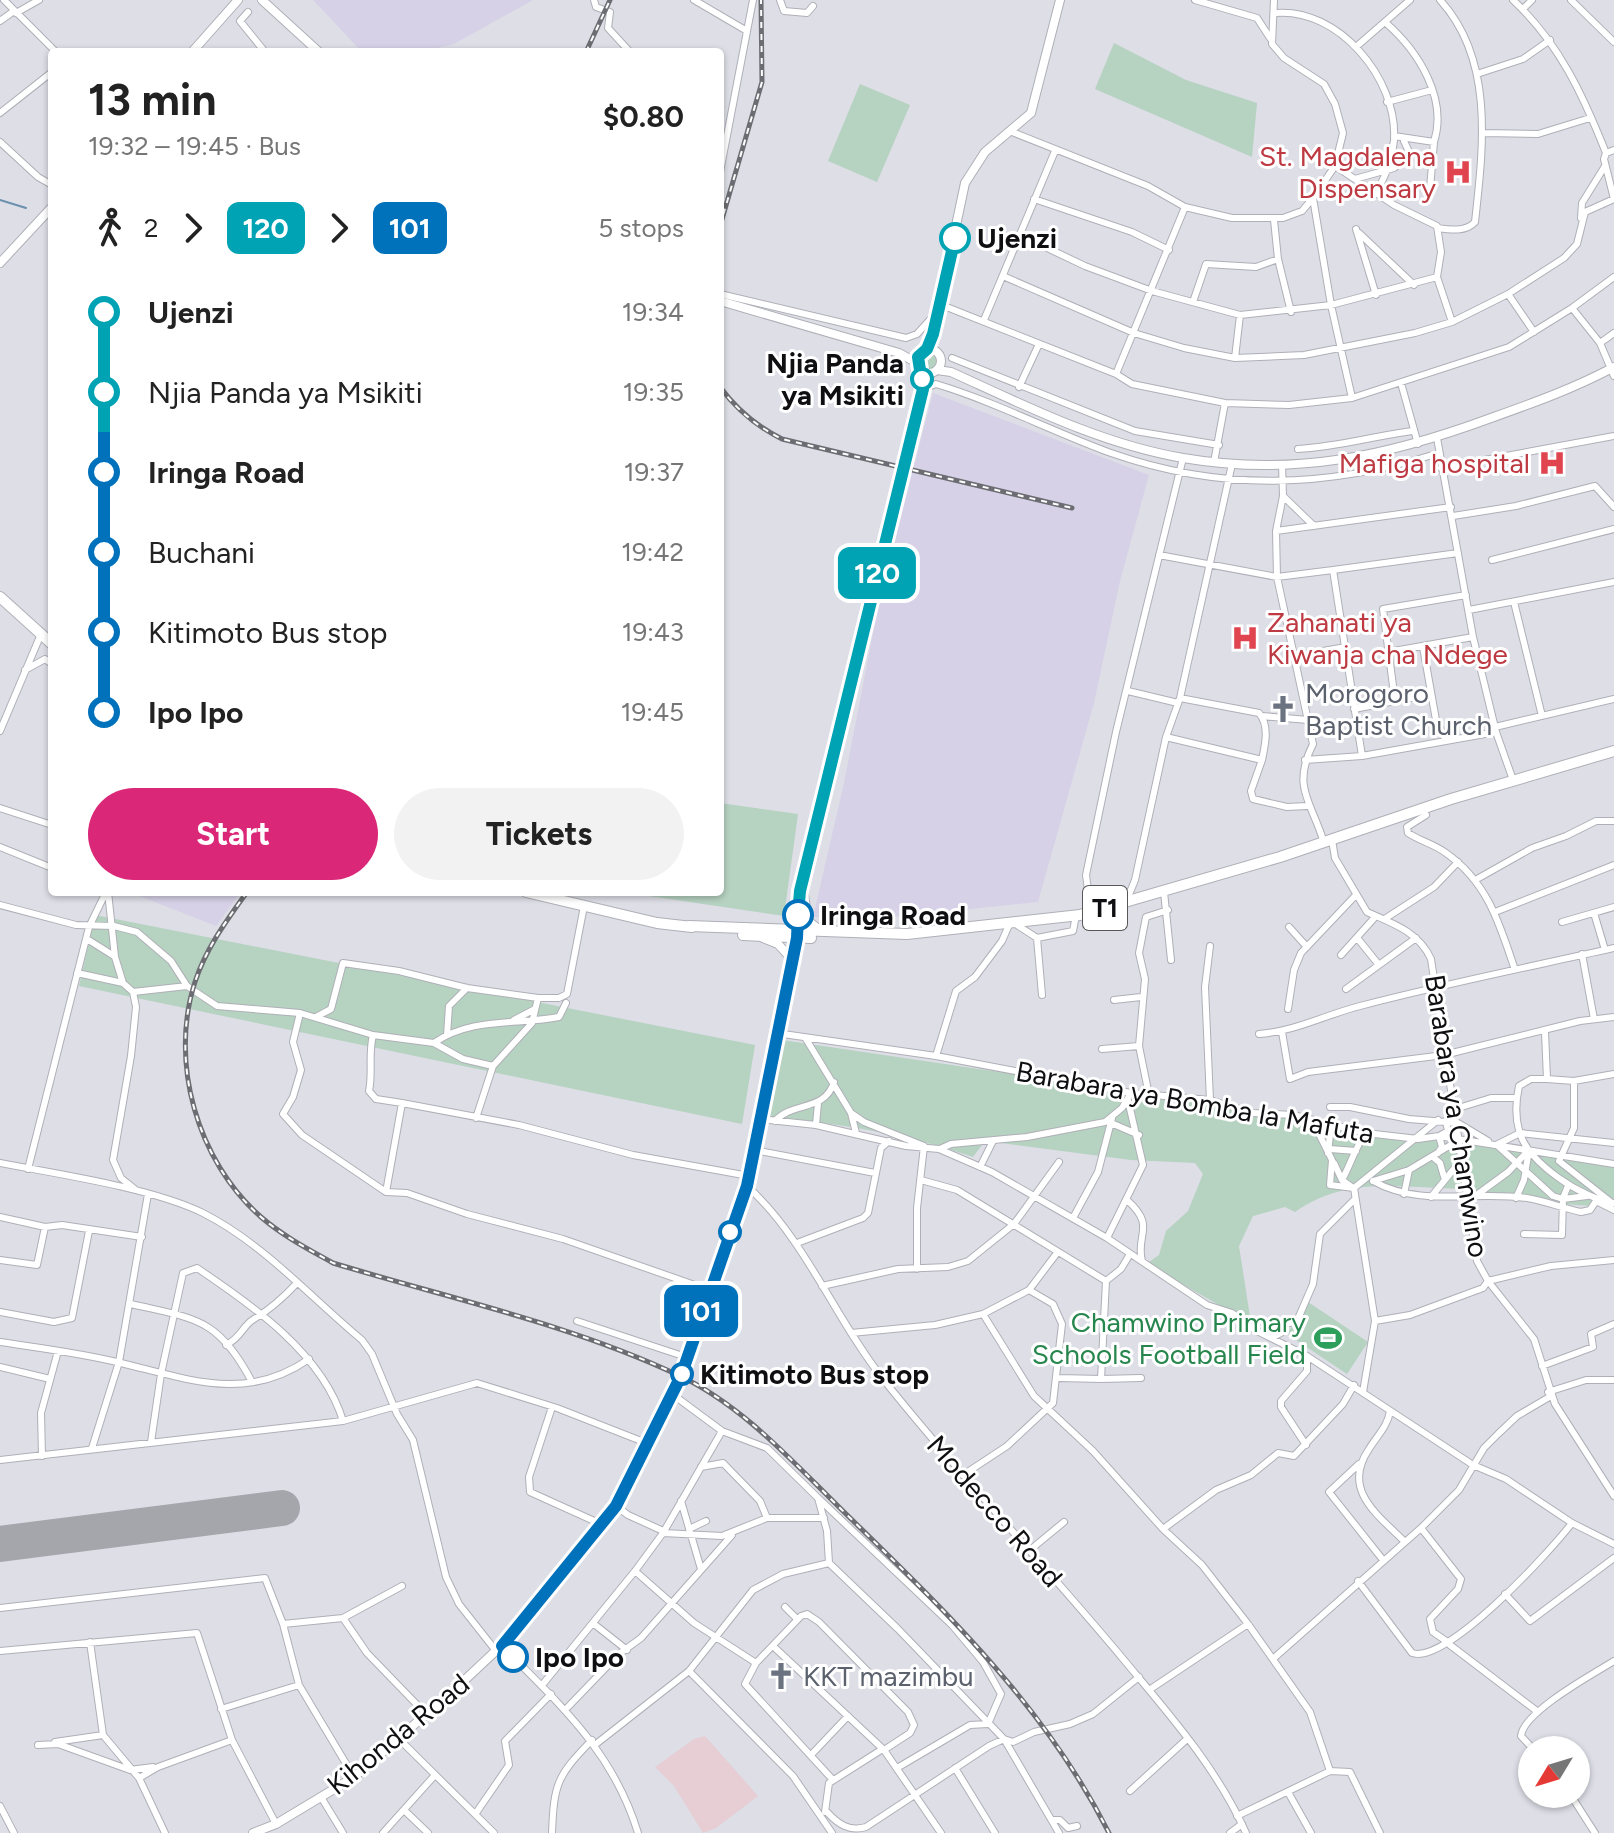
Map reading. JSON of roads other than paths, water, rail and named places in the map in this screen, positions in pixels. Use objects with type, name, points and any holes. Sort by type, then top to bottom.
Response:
[{"type":"highway","points":[[0,597],[48,640]]},
{"type":"highway","name":"T1","points":[[689,926],[757,936],[824,932],[870,934],[1012,924],[1076,915],[1164,892],[1513,780],[1614,751]]},
{"type":"highway","name":"T1","points":[[543,896],[657,923],[853,938],[870,934]]},
{"type":"street","points":[[4,0],[52,48]]},
{"type":"street","points":[[0,21],[39,0]]},
{"type":"street","points":[[196,48],[238,0]]},
{"type":"street","points":[[262,0],[315,48]]},
{"type":"street","points":[[594,0],[596,7],[610,12],[608,28],[626,48]]},
{"type":"street","points":[[694,0],[747,31]]},
{"type":"street","points":[[724,144],[753,0]]},
{"type":"street","points":[[780,0],[784,11],[792,13],[807,13],[813,6]]},
{"type":"street","points":[[788,969],[800,891],[923,389],[927,369],[924,351],[933,334],[965,183],[985,152],[1031,113],[1060,0]]},
{"type":"street","points":[[1012,132],[1148,186],[1185,207],[1232,218],[1274,220],[1302,211],[1335,166],[1343,133],[1331,94],[1321,80],[1284,58],[1257,18],[1195,0]]},
{"type":"street","points":[[1272,44],[1274,0]]},
{"type":"street","points":[[1357,46],[1410,0]]},
{"type":"street","points":[[1335,166],[1438,228],[1458,230],[1470,228],[1475,222],[1484,133],[1477,74],[1457,22],[1440,0]]},
{"type":"street","points":[[1513,0],[1550,40],[1569,69],[1606,153],[1605,166],[1582,203],[1582,221]]},
{"type":"street","points":[[1523,9],[1532,0]]},
{"type":"street","points":[[1571,0],[1614,42]]},
{"type":"street","points":[[248,12],[240,21],[262,48]]},
{"type":"street","points":[[1275,13],[1290,14],[1332,28],[1357,46],[1387,102],[1394,136],[1389,170],[1376,193]]},
{"type":"street","points":[[1386,23],[1419,60],[1432,90],[1437,116],[1430,188]]},
{"type":"street","points":[[1477,74],[1523,59],[1550,40]]},
{"type":"street","points":[[0,113],[48,75]]},
{"type":"street","points":[[1387,102],[1432,90]]},
{"type":"street","points":[[1484,133],[1538,134],[1590,118]]},
{"type":"street","points":[[1394,136],[1404,141],[1434,142]]},
{"type":"street","points":[[1355,179],[1389,170],[1409,158],[1404,141]]},
{"type":"street","points":[[0,142],[48,183]]},
{"type":"street","points":[[1606,153],[1614,150]]},
{"type":"street","points":[[984,320],[1055,151]]},
{"type":"street","points":[[1003,276],[1134,333],[1184,348],[1235,358],[1304,355],[1341,349],[1452,322],[1508,294],[1564,258],[1577,244],[1587,210],[1614,200],[1612,182],[1605,166]]},
{"type":"street","points":[[1313,198],[1331,305],[1352,398]]},
{"type":"street","points":[[1034,199],[1132,232],[1169,250]]},
{"type":"street","points":[[1116,374],[1185,207]]},
{"type":"street","points":[[0,263],[48,211]]},
{"type":"street","points":[[1274,220],[1278,259],[1291,312]]},
{"type":"street","points":[[1438,228],[1441,252],[1437,277],[1452,322]]},
{"type":"street","points":[[1376,295],[1357,231],[1414,285]]},
{"type":"street","points":[[1020,235],[1085,266],[1152,291],[1240,315],[1291,312],[1331,305],[1437,277]]},
{"type":"street","points":[[1193,302],[1206,264],[1256,267],[1278,259]]},
{"type":"street","points":[[938,309],[984,320],[1116,374],[1132,384],[1225,403],[1289,405],[1352,398],[1509,347],[1572,308],[1614,277]]},
{"type":"street","points":[[1508,294],[1534,332]]},
{"type":"street","points":[[724,295],[906,338],[917,334],[938,309]]},
{"type":"street","points":[[724,302],[899,353],[927,369],[951,372],[1067,425],[1183,458],[1232,464],[1321,463],[1392,452],[1553,395],[1613,370],[1600,343],[1572,308]]},
{"type":"street","points":[[1235,358],[1240,315]]},
{"type":"street","points":[[1600,343],[1614,333]]},
{"type":"street","points":[[933,334],[939,357],[951,372]]},
{"type":"street","points":[[1019,387],[1039,344]]},
{"type":"street","points":[[899,353],[924,351],[939,357]]},
{"type":"street","points":[[927,369],[939,357]]},
{"type":"street","points":[[952,358],[1135,431],[1219,445]]},
{"type":"street","points":[[1401,383],[1418,444]]},
{"type":"street","points":[[909,441],[928,387],[936,384],[1118,455],[1180,475],[1282,482],[1395,465],[1439,453]]},
{"type":"street","points":[[1214,462],[1225,403]]},
{"type":"street","points":[[1298,449],[1331,447],[1351,439],[1413,431]]},
{"type":"street","points":[[1441,468],[1614,436]]},
{"type":"street","points":[[1437,438],[1473,637],[1496,729],[1513,780]]},
{"type":"street","points":[[1118,455],[1122,442]]},
{"type":"street","points":[[1392,452],[1395,465]]},
{"type":"street","points":[[1091,912],[1086,875],[1183,458]]},
{"type":"street","points":[[1126,903],[1128,889],[1135,880],[1166,737],[1179,700],[1231,480],[1232,464]]},
{"type":"street","points":[[1282,464],[1283,496],[1276,531],[1277,577],[1313,744],[1305,760],[1302,785],[1307,806],[1328,840],[1355,896],[1367,912],[1376,916],[1341,955]]},
{"type":"street","points":[[1453,516],[1516,506],[1595,486],[1614,507]]},
{"type":"street","points":[[1283,496],[1314,526]]},
{"type":"street","points":[[1276,531],[1451,507]]},
{"type":"street","points":[[1492,560],[1614,529]]},
{"type":"street","points":[[1159,555],[1277,577],[1458,553]]},
{"type":"street","points":[[1333,570],[1362,756]]},
{"type":"street","points":[[1469,610],[1614,582]]},
{"type":"street","points":[[1395,701],[1381,612],[1385,607],[1390,610],[1466,595]]},
{"type":"street","points":[[1514,602],[1542,716]]},
{"type":"street","points":[[0,729],[41,634]]},
{"type":"street","points":[[1388,652],[1473,637]]},
{"type":"street","points":[[1294,656],[1346,647]]},
{"type":"street","points":[[1423,647],[1431,694],[1445,739]]},
{"type":"street","points":[[25,670],[45,659],[48,661]]},
{"type":"street","points":[[1128,691],[1262,716],[1308,720]]},
{"type":"street","points":[[1354,709],[1431,694]]},
{"type":"street","points":[[1305,760],[1362,756],[1496,729],[1614,699]]},
{"type":"street","points":[[1262,716],[1266,739],[1251,791],[1253,799],[1287,807],[1307,806]]},
{"type":"street","points":[[1166,737],[1262,760]]},
{"type":"street","points":[[0,808],[48,824]]},
{"type":"street","points":[[1422,809],[1426,815],[1407,827],[1408,833],[1445,851],[1477,879],[1495,912],[1514,967]]},
{"type":"street","points":[[1477,879],[1532,848],[1596,821],[1614,821]]},
{"type":"street","points":[[0,847],[48,866]]},
{"type":"street","points":[[1386,918],[1434,887],[1458,862]]},
{"type":"street","points":[[1495,912],[1614,865]]},
{"type":"street","points":[[804,878],[808,921],[824,932]]},
{"type":"street","points":[[1164,892],[1171,960]]},
{"type":"street","points":[[28,1169],[89,927],[96,905],[104,896]]},
{"type":"street","points":[[108,896],[114,926],[115,957],[123,983]]},
{"type":"street","points":[[1288,1009],[1294,970],[1307,947],[1355,896]]},
{"type":"street","points":[[0,905],[89,927],[114,926],[137,932],[154,944],[187,986],[217,1006],[300,1013],[373,1035],[434,1043],[463,1059],[493,1066]]},
{"type":"street","points":[[335,1022],[331,1009],[343,963],[399,971],[467,988],[559,998],[567,994],[577,957],[584,906]]},
{"type":"street","points":[[1562,922],[1614,907]]},
{"type":"street","points":[[1149,1095],[1139,1046],[1145,979],[1139,953],[1146,917],[1168,910]]},
{"type":"street","points":[[1594,913],[1605,950]]},
{"type":"street","points":[[936,1056],[956,991],[975,977],[1012,924],[1037,938],[1073,931],[1076,915]]},
{"type":"street","name":"Barabara ya Chamwino","points":[[1376,916],[1386,918],[1416,938],[1431,959],[1462,1159],[1472,1194],[1477,1261],[1488,1281],[1534,1339],[1550,1394],[1614,1495]]},
{"type":"street","points":[[1289,927],[1307,947]]},
{"type":"street","points":[[788,969],[793,934]]},
{"type":"street","points":[[757,936],[778,944],[788,955]]},
{"type":"street","points":[[1037,938],[1042,995]]},
{"type":"street","points":[[1346,989],[1416,938]]},
{"type":"street","points":[[87,939],[110,950],[115,957]]},
{"type":"street","points":[[1358,939],[1379,965]]},
{"type":"street","points":[[1210,946],[1205,987],[1210,1100]]},
{"type":"street","points":[[1259,1034],[1282,1032],[1359,1006],[1514,967],[1614,948]]},
{"type":"street","points":[[1582,954],[1594,1019]]},
{"type":"street","name":"Kihonda Road","points":[[253,1833],[276,1824],[354,1777],[426,1714],[499,1648],[616,1506],[672,1394],[747,1186],[788,969]]},
{"type":"street","points":[[77,973],[123,983],[133,992],[136,1007],[131,1056],[113,1160],[121,1178],[139,1192]]},
{"type":"street","points":[[133,992],[187,986]]},
{"type":"street","points":[[447,1035],[449,1006],[467,988]]},
{"type":"street","points":[[1114,1000],[1141,997]]},
{"type":"street","points":[[476,1118],[493,1066],[532,1023],[538,998]]},
{"type":"street","points":[[510,1021],[532,1023],[559,1017],[566,1003]]},
{"type":"street","points":[[316,1017],[331,1009]]},
{"type":"street","points":[[434,1043],[447,1035],[510,1021],[535,1009]]},
{"type":"street","points":[[300,1013],[293,1042],[301,1070],[293,1097],[283,1114],[302,1135],[386,1192],[407,1193],[467,1214],[563,1239],[709,1290]]},
{"type":"street","points":[[1282,1032],[1290,1079],[1308,1072],[1444,1055],[1594,1019],[1614,1017]]},
{"type":"street","points":[[1545,1032],[1547,1079]]},
{"type":"street","name":"Barabara ya Bomba la Mafuta","points":[[776,1033],[936,1056],[1130,1096],[1210,1100],[1253,1113],[1277,1112],[1366,1133],[1418,1139],[1439,1136],[1518,1148],[1527,1146]]},
{"type":"street","points":[[373,1035],[369,1052],[373,1073],[369,1091],[376,1099],[519,1125],[633,1155],[749,1176]]},
{"type":"street","points":[[806,1039],[851,1113],[856,1133]]},
{"type":"street","points":[[1102,1049],[1139,1046]]},
{"type":"street","points":[[1613,1205],[1596,1201],[1568,1186],[1527,1146],[1520,1133],[1517,1098],[1522,1082],[1547,1079],[1574,1081],[1614,1074]]},
{"type":"street","points":[[1574,1081],[1572,1137],[1560,1155],[1562,1166],[1613,1205]]},
{"type":"street","points":[[775,1121],[790,1110],[818,1103],[831,1091],[834,1082]]},
{"type":"street","points":[[1073,1218],[1098,1172],[1112,1121],[1130,1096]]},
{"type":"street","points":[[1107,1238],[1143,1165],[1130,1096]]},
{"type":"street","points":[[1455,1109],[1491,1098],[1517,1098]]},
{"type":"street","points":[[386,1192],[402,1103]]},
{"type":"street","points":[[816,1125],[818,1103]]},
{"type":"street","points":[[1330,1107],[1350,1107],[1409,1119],[1458,1123],[1496,1145],[1553,1196],[1563,1199],[1587,1196]]},
{"type":"street","points":[[851,1113],[864,1122],[924,1146]]},
{"type":"street","points":[[760,1119],[816,1125],[939,1149],[980,1167],[1107,1238],[1207,1305],[1232,1313],[1307,1356],[1473,1465],[1506,1479],[1572,1523],[1614,1544]]},
{"type":"street","points":[[1435,1156],[1442,1147],[1439,1136],[1448,1131],[1442,1120]]},
{"type":"street","points":[[1363,1392],[1375,1321],[1355,1199],[1357,1185],[1442,1120]]},
{"type":"street","points":[[939,1149],[951,1144],[1047,1134],[1112,1121],[1139,1135]]},
{"type":"street","points":[[1313,1122],[1342,1180],[1357,1185]]},
{"type":"street","points":[[1331,1125],[1330,1185],[1357,1185],[1409,1170],[1459,1140]]},
{"type":"street","points":[[1342,1180],[1366,1133]]},
{"type":"street","points":[[1496,1145],[1520,1133],[1613,1143]]},
{"type":"street","points":[[1472,1194],[1518,1162],[1534,1136]]},
{"type":"street","points":[[797,1243],[863,1218],[868,1213],[881,1148],[877,1138]]},
{"type":"street","points":[[881,1148],[889,1141]]},
{"type":"street","points":[[980,1167],[993,1141]]},
{"type":"street","points":[[917,1269],[924,1146]]},
{"type":"street","points":[[1527,1146],[1614,1164]]},
{"type":"street","points":[[1516,1198],[1525,1173],[1527,1146]]},
{"type":"street","points":[[754,1150],[875,1173]]},
{"type":"street","points":[[1330,1154],[1356,1151]]},
{"type":"street","points":[[1435,1156],[1444,1177]]},
{"type":"street","points":[[1431,1197],[1444,1177],[1462,1159]]},
{"type":"street","points":[[822,1286],[898,1269],[948,1267],[968,1261],[1014,1224],[1059,1162]]},
{"type":"street","points":[[0,1164],[148,1194],[203,1213],[277,1263],[362,1340],[372,1354],[392,1405],[413,1440],[446,1577],[459,1604],[499,1648],[543,1684],[594,1742],[638,1833]]},
{"type":"street","points":[[1378,1169],[1379,1177],[1383,1179]]},
{"type":"street","points":[[1404,1194],[1409,1170]]},
{"type":"street","points":[[921,1180],[957,1190],[1106,1281]]},
{"type":"street","points":[[1373,1181],[1404,1194],[1431,1197],[1472,1194],[1516,1198],[1581,1212],[1590,1210],[1596,1201]]},
{"type":"street","name":"Modecco Road","points":[[747,1186],[771,1209],[797,1243],[878,1373],[1139,1677],[1187,1739],[1246,1833]]},
{"type":"street","points":[[1524,1234],[1562,1235],[1563,1199],[1568,1186]]},
{"type":"street","points":[[92,1448],[119,1362],[148,1194]]},
{"type":"street","points":[[1271,1338],[1281,1333],[1285,1324],[1297,1321],[1313,1284],[1320,1234],[1355,1199]]},
{"type":"street","points":[[1127,1200],[1137,1209],[1146,1231],[1140,1252],[1143,1262]]},
{"type":"street","points":[[0,1217],[45,1227],[62,1225],[142,1237]]},
{"type":"street","points":[[0,1260],[37,1265],[45,1227]]},
{"type":"street","points":[[0,1312],[54,1322],[72,1318],[89,1231]]},
{"type":"street","points":[[851,1333],[935,1325],[983,1314],[1029,1290],[1057,1253]]},
{"type":"street","points":[[1101,1379],[1106,1281],[1121,1269],[1130,1254]]},
{"type":"street","points":[[1375,1321],[1410,1315],[1483,1288],[1488,1281],[1551,1266],[1614,1260]]},
{"type":"street","points":[[151,1442],[161,1374],[183,1273],[197,1268],[262,1317],[309,1359],[336,1397],[343,1421]]},
{"type":"street","points":[[226,1345],[238,1339],[249,1324],[262,1317],[297,1283]]},
{"type":"street","points":[[963,1475],[1007,1446],[1053,1403],[1059,1378],[1057,1367],[1062,1324],[1053,1304],[1029,1290]]},
{"type":"street","points":[[131,1304],[174,1312],[206,1324],[241,1361],[252,1382]]},
{"type":"street","points":[[249,1308],[249,1324]]},
{"type":"street","points":[[983,1314],[1034,1396],[1202,1565],[1274,1658],[1310,1712],[1330,1771]]},
{"type":"street","points":[[577,1321],[686,1357]]},
{"type":"street","points":[[1542,1366],[1593,1347],[1591,1334],[1614,1324]]},
{"type":"street","points":[[0,1342],[119,1362],[200,1385],[272,1380],[309,1359]]},
{"type":"street","points":[[42,1456],[41,1413],[58,1351]]},
{"type":"street","points":[[1306,1445],[1281,1407],[1281,1401],[1307,1371],[1307,1356]]},
{"type":"street","points":[[0,1367],[50,1379]]},
{"type":"street","points":[[1059,1378],[1141,1378]]},
{"type":"street","points":[[1274,1658],[1421,1528],[1459,1490],[1484,1448],[1517,1416],[1550,1394],[1586,1380],[1614,1380]]},
{"type":"street","points":[[0,1460],[343,1421],[477,1383],[552,1407],[649,1444]]},
{"type":"street","points":[[1163,1529],[1216,1490],[1251,1475],[1278,1453],[1292,1457],[1343,1404],[1354,1385]]},
{"type":"street","points":[[672,1394],[722,1431],[767,1448],[972,1648],[1001,1694],[988,1724]]},
{"type":"street","points":[[552,1407],[529,1477],[530,1492],[603,1525]]},
{"type":"street","points":[[1383,1560],[1329,1492],[1359,1463],[1388,1423],[1390,1411]]},
{"type":"street","points":[[543,1684],[635,1571],[722,1431]]},
{"type":"street","points":[[701,1467],[723,1463],[760,1501],[767,1518]]},
{"type":"street","points":[[1359,1463],[1359,1479],[1366,1504],[1405,1542]]},
{"type":"street","points":[[1349,1474],[1359,1479]]},
{"type":"street","points":[[818,1498],[824,1518],[829,1563],[1004,1739],[1059,1833]]},
{"type":"street","points":[[681,1501],[701,1569]]},
{"type":"street","points":[[616,1506],[662,1532],[722,1536],[767,1518],[824,1518]]},
{"type":"street","points":[[691,1533],[706,1521]]},
{"type":"street","points":[[1030,1550],[1064,1522]]},
{"type":"street","points":[[1358,1581],[1414,1655],[1449,1644],[1529,1575],[1572,1523]]},
{"type":"street","points":[[1421,1528],[1461,1579],[1458,1589],[1430,1619],[1433,1632],[1538,1712]]},
{"type":"street","points":[[566,1709],[627,1650],[737,1530]]},
{"type":"street","points":[[1505,1594],[1530,1621],[1614,1558]]},
{"type":"street","points":[[552,1833],[555,1786],[566,1767],[594,1742],[689,1671],[753,1590],[783,1574],[829,1563]]},
{"type":"street","points":[[635,1571],[671,1603],[756,1663]]},
{"type":"street","points":[[0,1608],[259,1576],[268,1582],[299,1685],[354,1777]]},
{"type":"street","points":[[283,1624],[343,1618],[402,1586]]},
{"type":"street","points":[[785,1607],[797,1619]]},
{"type":"street","points":[[833,1780],[745,1684],[756,1663],[797,1619],[807,1614],[819,1622],[908,1712],[914,1725],[910,1733],[827,1785],[824,1813],[827,1825],[833,1833],[838,1824]]},
{"type":"street","points":[[343,1618],[367,1653],[426,1714]]},
{"type":"street","points":[[594,1624],[627,1650]]},
{"type":"street","points":[[1149,1690],[1248,1624]]},
{"type":"street","points":[[0,1651],[197,1633],[232,1740],[276,1824]]},
{"type":"street","points":[[90,1642],[103,1735],[139,1778],[165,1833]]},
{"type":"street","points":[[774,1647],[882,1750],[941,1833]]},
{"type":"street","points":[[1521,1736],[1520,1732],[1538,1712],[1614,1661]]},
{"type":"street","points":[[689,1671],[793,1776],[824,1813],[838,1824],[854,1829],[866,1827],[1004,1739],[1013,1742],[1034,1732],[1070,1724],[1093,1714],[1139,1677]]},
{"type":"street","points":[[221,1709],[299,1685]]},
{"type":"street","points":[[476,1813],[509,1765],[505,1741],[551,1694]]},
{"type":"street","points":[[812,1754],[848,1716]]},
{"type":"street","points":[[897,1768],[970,1725],[988,1724]]},
{"type":"street","points":[[38,1745],[103,1735]]},
{"type":"street","points":[[398,1738],[494,1833]]},
{"type":"street","points":[[1130,1791],[1187,1739]]},
{"type":"street","points":[[139,1778],[158,1767],[232,1740]]},
{"type":"street","points":[[52,1742],[130,1770],[158,1767]]},
{"type":"street","points":[[955,1768],[995,1833]]},
{"type":"street","points":[[1237,1816],[1330,1771],[1350,1772],[1380,1833]]},
{"type":"street","points":[[383,1833],[435,1775]]},
{"type":"street","points":[[1288,1792],[1311,1833]]},
{"type":"street","points":[[321,1797],[343,1833]]},
{"type":"street","points":[[0,1806],[14,1833]]},
{"type":"street","points":[[1579,1808],[1595,1833]]},
{"type":"street","points":[[404,1810],[428,1833]]},
{"type":"street","points":[[1052,1820],[1060,1820],[1068,1828],[1077,1826]]},
{"type":"street","points":[[827,1825],[838,1824]]},
{"type":"street","points":[[1230,1833],[1242,1824]]},
{"type":"waterway","points":[[0,200],[26,208]]},
{"type":"railway","points":[[588,48],[610,0]]},
{"type":"railway","points":[[724,212],[762,82],[761,0]]},
{"type":"railway","points":[[724,392],[748,417],[782,439],[1072,508]]},
{"type":"railway","points":[[244,896],[218,935],[195,982],[185,1045],[194,1108],[205,1139],[220,1168],[239,1194],[278,1230],[333,1263],[595,1341],[678,1375],[745,1418],[917,1584],[989,1660],[1054,1742],[1109,1833]]},
{"type":"place","name":"St. Magdalena Dispensary","points":[[1458,172]]},
{"type":"place","name":"Ujenzi","points":[[955,238]]},
{"type":"place","name":"Njia Panda ya Msikiti","points":[[922,379]]},
{"type":"place","name":"Mafiga hospital","points":[[1552,463]]},
{"type":"place","name":"Zahanati ya Kiwanja cha Ndege","points":[[1245,638]]},
{"type":"place","name":"Morogoro Baptist Church","points":[[1283,709]]},
{"type":"place","name":"Iringa Road","points":[[798,915]]},
{"type":"place","name":"Chamwino Primary Schools Football Field","points":[[1328,1338]]},
{"type":"place","name":"Kitimoto Bus stop","points":[[682,1374]]},
{"type":"place","name":"Ipo Ipo","points":[[513,1657]]},
{"type":"place","name":"KKT mazimbu","points":[[781,1676]]}]
